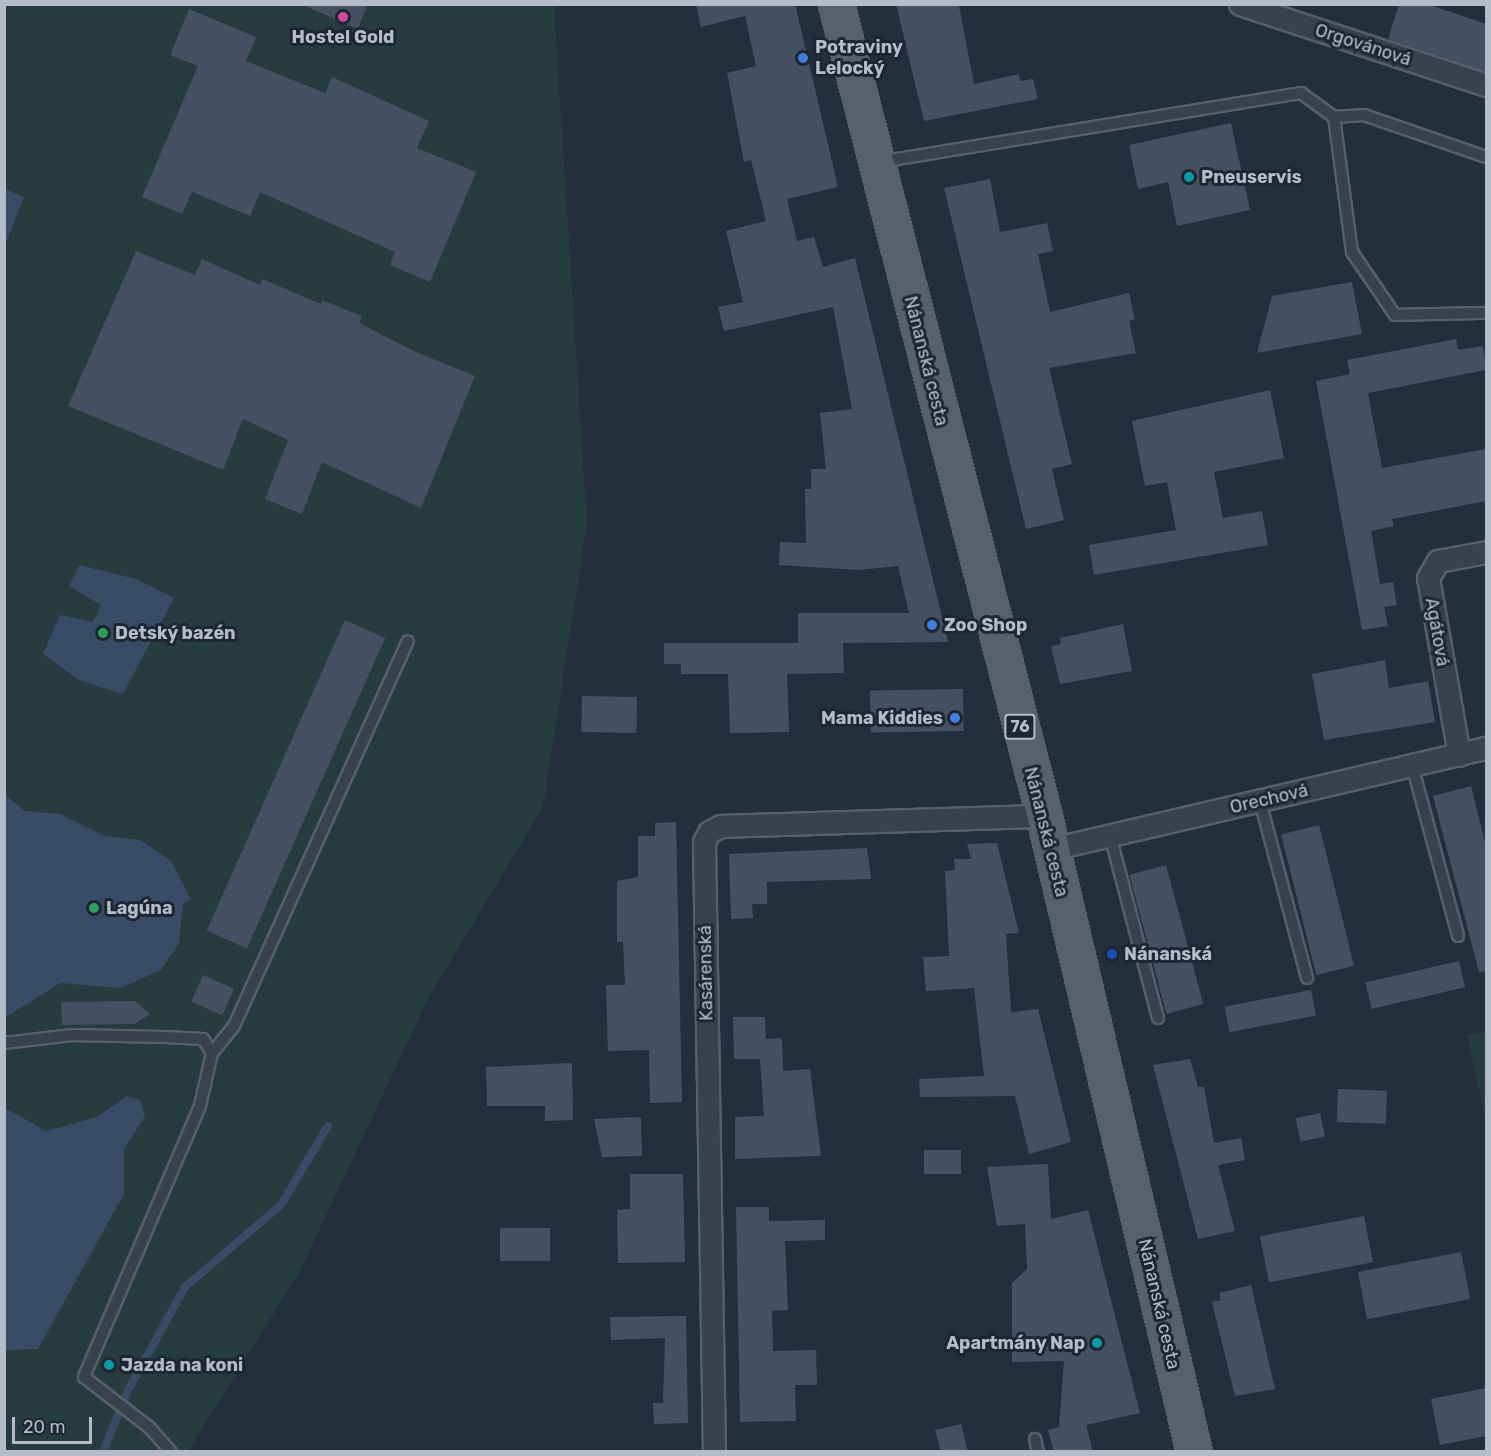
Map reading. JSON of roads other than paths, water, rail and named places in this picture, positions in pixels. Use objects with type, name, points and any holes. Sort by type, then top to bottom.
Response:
[{"type":"main road","name":"Nánanská cesta","points":[[836,4],[1044,816],[1194,1452]]},
{"type":"street","name":"Orgovánová","points":[[1240,4],[1486,85]]},
{"type":"street","name":"Agátová","points":[[1459,755],[1428,578],[1438,561],[1486,552]]},
{"type":"street","name":"Orechová","points":[[1051,849],[1486,748]]},
{"type":"street","name":"Kasárenská","points":[[714,1452],[704,842],[709,832],[722,826],[1044,816]]},
{"type":"lane","points":[[875,163],[1301,93],[1334,117],[1364,115],[1486,157]]},
{"type":"lane","points":[[1334,117],[1352,252],[1395,315],[1486,314]]},
{"type":"lane","points":[[171,1452],[150,1428],[84,1377],[200,1106],[212,1053],[234,1026],[408,641]]},
{"type":"lane","points":[[1412,765],[1458,936]]},
{"type":"lane","points":[[1260,801],[1307,978]]},
{"type":"lane","points":[[1110,835],[1158,1018]]},
{"type":"lane","points":[[4,1043],[73,1035],[174,1037],[203,1039],[212,1053]]},
{"type":"lane","points":[[1035,1439],[1038,1452]]},
{"type":"water","points":[[5,189],[24,197],[5,245]]},
{"type":"water","name":"Detský bazén","points":[[79,565],[136,579],[174,598],[123,694],[79,680],[43,654],[60,615],[93,622],[101,605],[69,586]]},
{"type":"water","name":"Lagúna","points":[[5,795],[25,811],[60,814],[105,836],[140,840],[171,861],[191,900],[183,903],[179,943],[161,970],[120,988],[60,983],[5,1018]]},
{"type":"water","points":[[127,1096],[140,1100],[145,1116],[124,1149],[124,1194],[38,1349],[5,1350],[5,1108],[46,1131],[97,1117]]},
{"type":"waterway","points":[[103,1452],[128,1390],[185,1287],[281,1205],[328,1126]]},
{"type":"place","name":"Hostel Gold","points":[[343,17]]},
{"type":"place","name":"Potraviny Lelocký","points":[[803,58]]},
{"type":"place","name":"Pneuservis","points":[[1189,177]]},
{"type":"place","name":"Zoo Shop","points":[[932,625]]},
{"type":"place","name":"Detský bazén","points":[[103,633]]},
{"type":"place","name":"Mama Kiddies","points":[[955,718]]},
{"type":"place","name":"Lagúna","points":[[94,908]]},
{"type":"place","name":"Nánanská","points":[[1112,954]]},
{"type":"place","name":"Apartmány Nap","points":[[1097,1343]]},
{"type":"place","name":"Jazda na koni","points":[[109,1365]]}]
